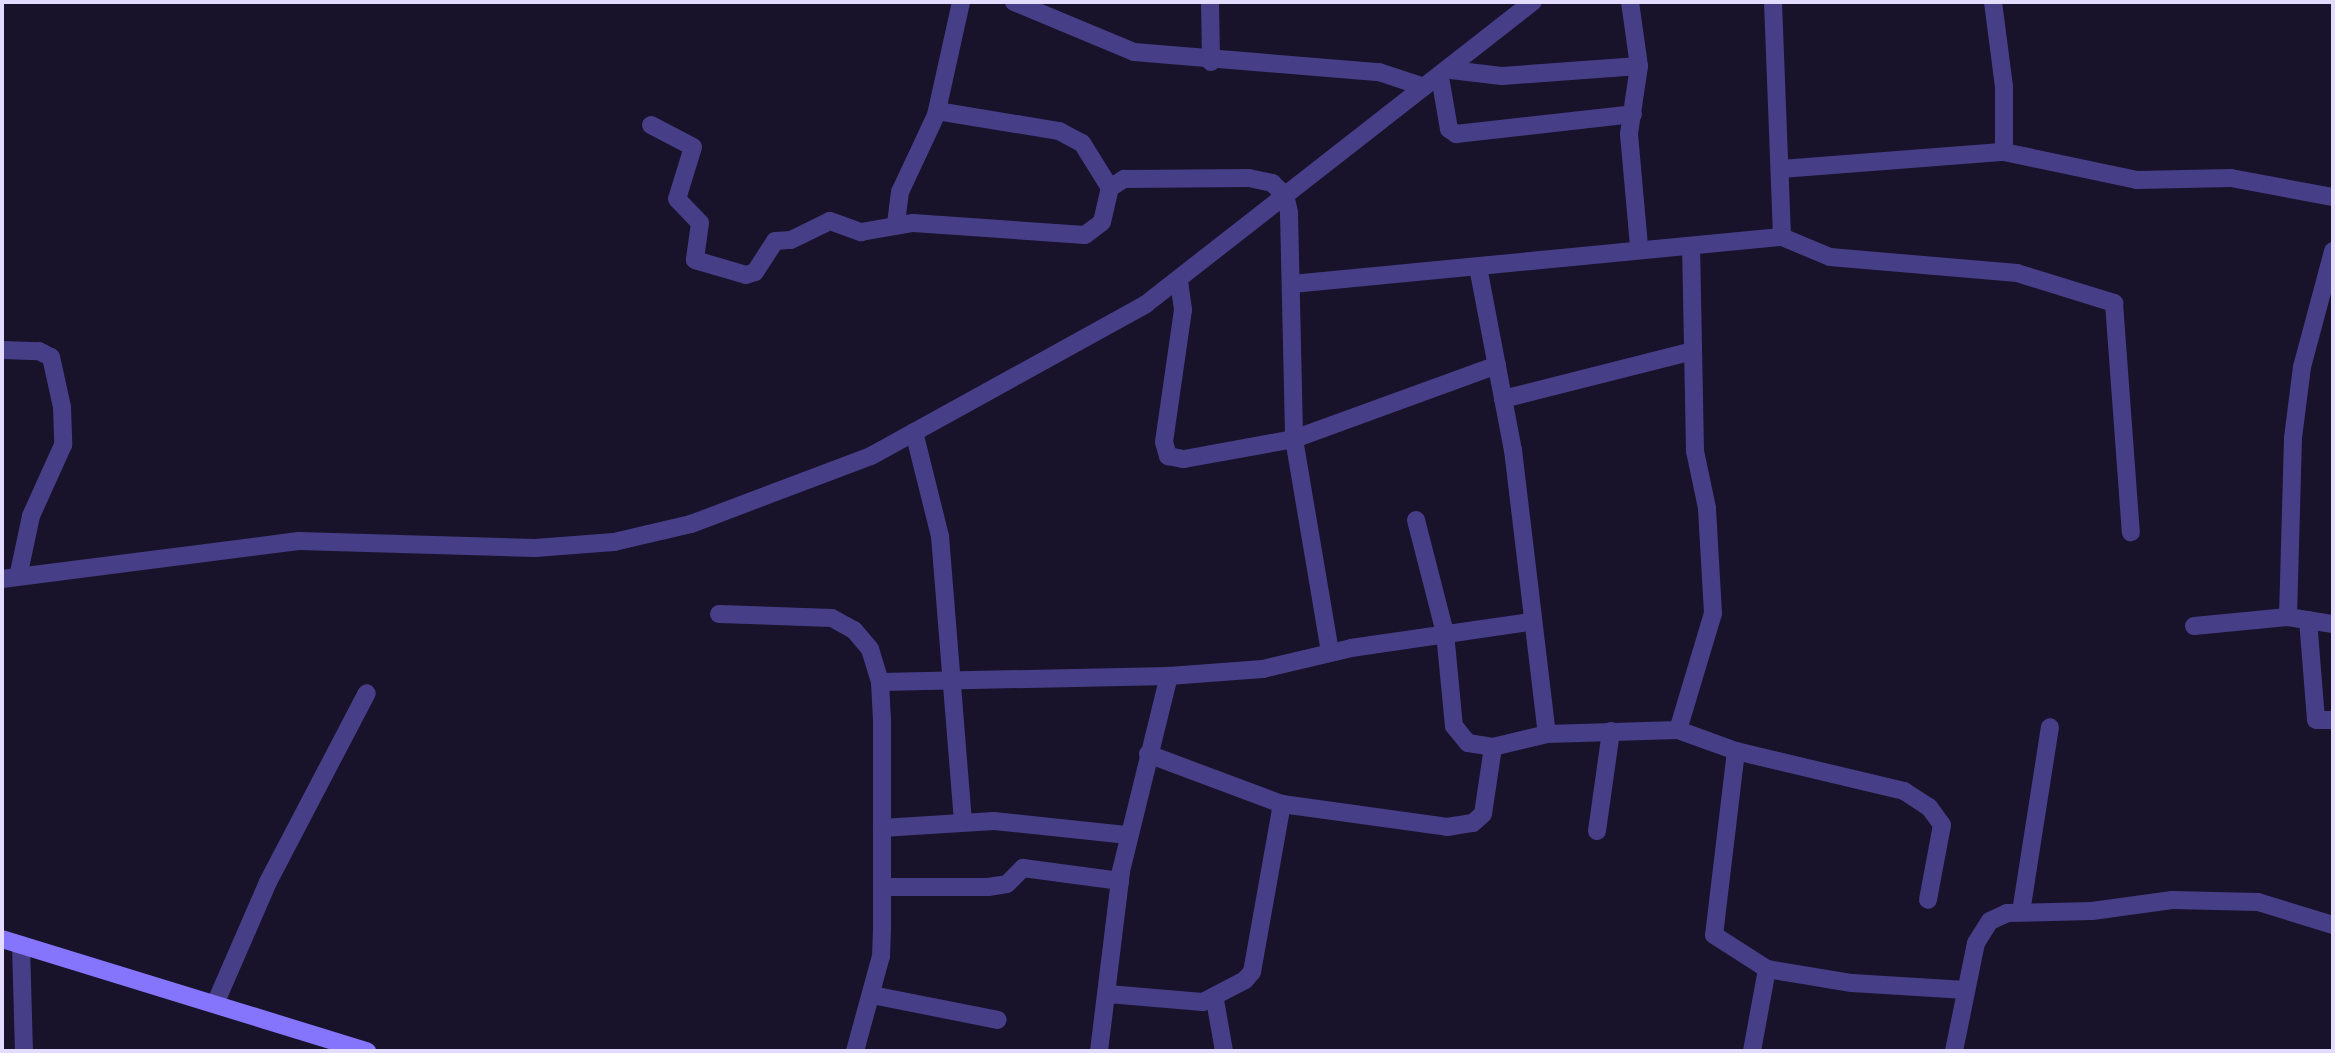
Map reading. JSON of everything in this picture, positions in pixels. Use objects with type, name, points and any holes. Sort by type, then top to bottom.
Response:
[{"type":"main road","points":[[2,939],[367,1051]]},
{"type":"street","points":[[897,224],[900,192],[937,111],[961,2]]},
{"type":"street","points":[[1014,2],[1113,46],[1211,62],[1379,72],[1424,88]]},
{"type":"street","points":[[1210,2],[1211,62]]},
{"type":"street","points":[[1630,2],[1639,66],[1629,134],[1639,247]]},
{"type":"street","points":[[1773,2],[1782,237]]},
{"type":"street","points":[[1993,2],[2004,87],[2004,152]]},
{"type":"street","points":[[2,351],[39,351],[51,357],[62,407],[63,445],[31,516],[10,578],[299,541],[536,548],[614,542],[691,524],[871,456],[1179,281],[1285,195],[1445,74],[1529,3]]},
{"type":"street","points":[[1445,74],[1502,76],[1639,66]]},
{"type":"street","points":[[1445,74],[1449,129],[1456,134],[1633,114]]},
{"type":"street","points":[[937,111],[1059,131],[1082,143],[1110,188]]},
{"type":"street","points":[[651,125],[693,147],[678,207],[700,223],[695,260],[724,273],[755,272],[775,241],[791,240],[817,224],[830,221],[861,232],[897,224],[1085,234],[1102,222],[1110,188],[1124,179],[1249,178],[1272,183],[1285,195],[1292,284],[1294,439],[1330,652]]},
{"type":"street","points":[[1781,169],[2004,152],[2137,180],[2231,178],[2333,197]]},
{"type":"street","points":[[1292,284],[1478,267],[1639,247],[1691,249],[1782,237],[1830,257],[2017,272],[2115,303],[2131,532]]},
{"type":"street","points":[[1678,730],[1713,613],[1707,508],[1695,451],[1691,249]]},
{"type":"street","points":[[2288,617],[2292,438],[2302,367],[2333,251]]},
{"type":"street","points":[[1478,267],[1503,399],[1530,622],[1547,734]]},
{"type":"street","points":[[1179,281],[1182,323],[1164,442],[1168,456],[1184,459],[1294,439],[1497,365]]},
{"type":"street","points":[[1503,399],[1693,351]]},
{"type":"street","points":[[914,432],[940,536],[954,681],[963,821]]},
{"type":"street","points":[[1416,520],[1446,633],[1454,726],[1468,743],[1493,747],[1547,734],[1678,730],[1736,751],[1904,791],[1929,807],[1942,825],[1928,900]]},
{"type":"street","points":[[719,614],[832,618],[854,630],[870,649],[880,682],[883,887],[881,956],[855,1051]]},
{"type":"street","points":[[2194,626],[2288,617],[2333,624]]},
{"type":"street","points":[[2308,620],[2316,720],[2333,720]]},
{"type":"street","points":[[880,682],[1169,676],[1263,668],[1330,652],[1530,622]]},
{"type":"street","points":[[1099,1051],[1128,835],[1169,676]]},
{"type":"street","points":[[215,1004],[268,882],[367,693]]},
{"type":"street","points":[[2021,912],[2050,727]]},
{"type":"street","points":[[1597,831],[1611,731]]},
{"type":"street","points":[[1148,754],[1282,804],[1369,820],[1447,827],[1473,823],[1483,814],[1493,747]]},
{"type":"street","points":[[1736,751],[1714,935],[1767,969],[1790,969],[1852,983],[1966,990]]},
{"type":"street","points":[[1108,995],[1215,1000],[1251,972],[1282,804]]},
{"type":"street","points":[[882,828],[963,821],[1048,824],[1128,835]]},
{"type":"street","points":[[883,887],[988,887],[1007,884],[1023,868],[1120,881]]},
{"type":"street","points":[[1954,1051],[1966,990],[1983,930],[2000,916],[2021,912],[2092,911],[2172,900],[2258,902],[2333,925]]},
{"type":"street","points":[[21,945],[24,1051]]},
{"type":"street","points":[[1752,1051],[1767,969]]},
{"type":"street","points":[[872,995],[999,1020]]},
{"type":"street","points":[[1215,1000],[1224,1051]]}]
